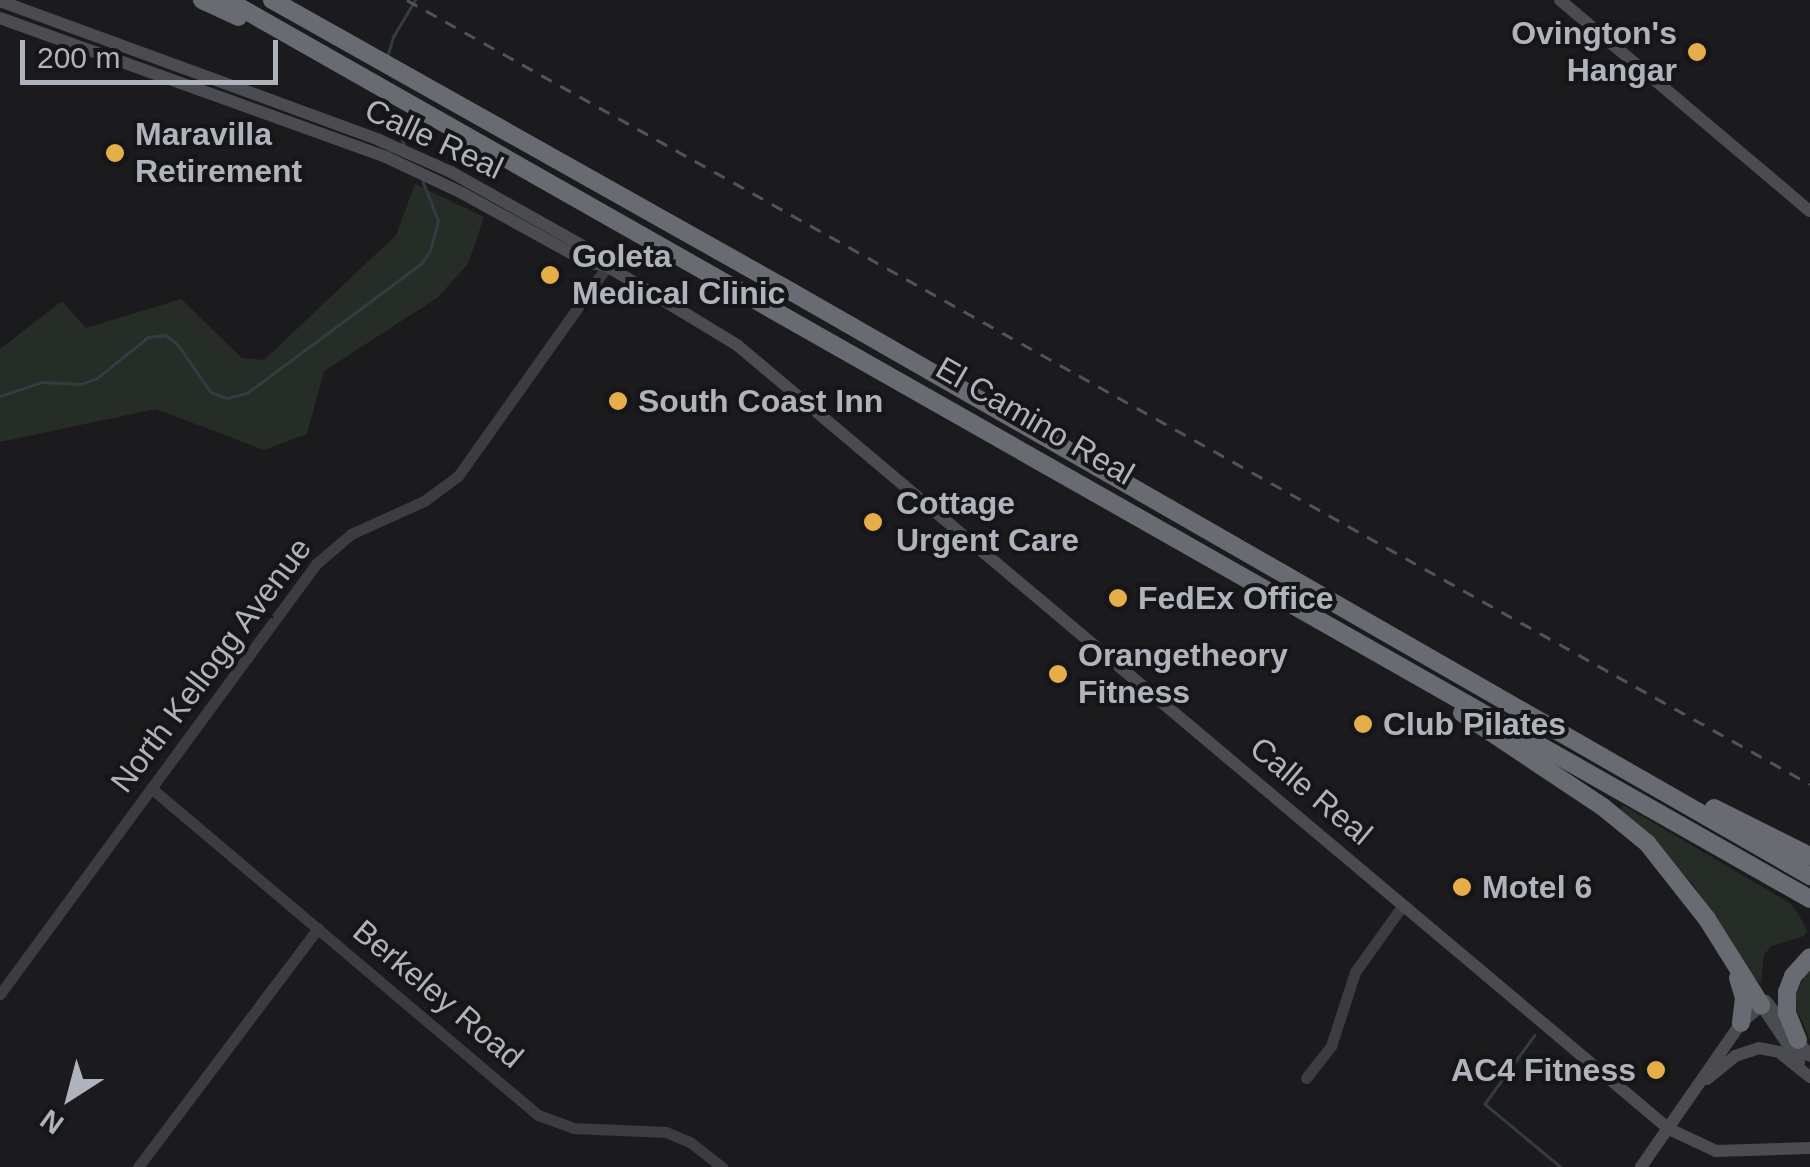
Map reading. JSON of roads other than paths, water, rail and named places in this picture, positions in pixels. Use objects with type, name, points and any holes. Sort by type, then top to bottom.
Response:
[{"type":"highway","points":[[202,0],[335,58]]},
{"type":"highway","name":"El Camino Real","points":[[227,0],[1810,900]]},
{"type":"highway","name":"El Camino Real","points":[[277,2],[1810,876]]},
{"type":"highway","points":[[1420,676],[1452,706],[1621,820],[1656,852],[1763,1003],[1792,966],[1810,955]]},
{"type":"highway","points":[[1596,754],[1622,760],[1810,856]]},
{"type":"highway","points":[[1687,891],[1741,984],[1741,1023]]},
{"type":"highway","points":[[1798,1040],[1787,1012],[1787,992],[1792,976],[1810,955]]},
{"type":"main road","points":[[1560,0],[1810,211]]},
{"type":"main road","name":"Calle Real","points":[[0,1],[379,140],[432,163],[592,251],[607,266],[737,346],[1669,1129],[1716,1151],[1810,1148]]},
{"type":"main road","name":"Calle Real","points":[[0,18],[394,161],[590,263],[607,266]]},
{"type":"main road","points":[[1642,1167],[1741,1023],[1763,1003]]},
{"type":"main road","points":[[1763,1003],[1810,1056]]},
{"type":"main road","points":[[1763,1003],[1810,1076]]},
{"type":"main road","points":[[1704,1080],[1740,1053],[1760,1048],[1779,1052],[1810,1076]]},
{"type":"street","name":"North Kellogg Avenue","points":[[0,994],[327,552],[351,534],[424,501],[463,470],[607,266]]},
{"type":"street","name":"Berkeley Road","points":[[150,788],[538,1115],[573,1128],[666,1132],[690,1142],[722,1167]]},
{"type":"street","points":[[1306,1078],[1331,1046],[1356,972],[1403,905]]},
{"type":"street","points":[[138,1167],[318,928]]},
{"type":"waterway","points":[[387,57],[393,37],[415,0]]},
{"type":"waterway","points":[[383,99],[405,146]]},
{"type":"waterway","points":[[0,396],[42,382],[82,384],[97,378],[148,337],[166,335],[179,346],[211,392],[227,398],[247,393],[421,264],[430,251],[438,221],[422,180]]},
{"type":"waterway","points":[[1535,1035],[1485,1104],[1561,1167]]},
{"type":"railway","points":[[407,0],[1810,784]]},
{"type":"place","name":"Ovington's Hangar","points":[[1697,52]]},
{"type":"place","name":"Maravilla Retirement","points":[[115,153]]},
{"type":"place","name":"Goleta Medical Clinic","points":[[550,275]]},
{"type":"place","name":"South Coast Inn","points":[[618,401]]},
{"type":"place","name":"Cottage Urgent Care","points":[[873,522]]},
{"type":"place","name":"FedEx Office","points":[[1118,598]]},
{"type":"place","name":"Orangetheory Fitness","points":[[1058,674]]},
{"type":"place","name":"Club Pilates","points":[[1363,724]]},
{"type":"place","name":"Motel 6","points":[[1462,887]]},
{"type":"place","name":"AC4 Fitness","points":[[1656,1070]]}]
